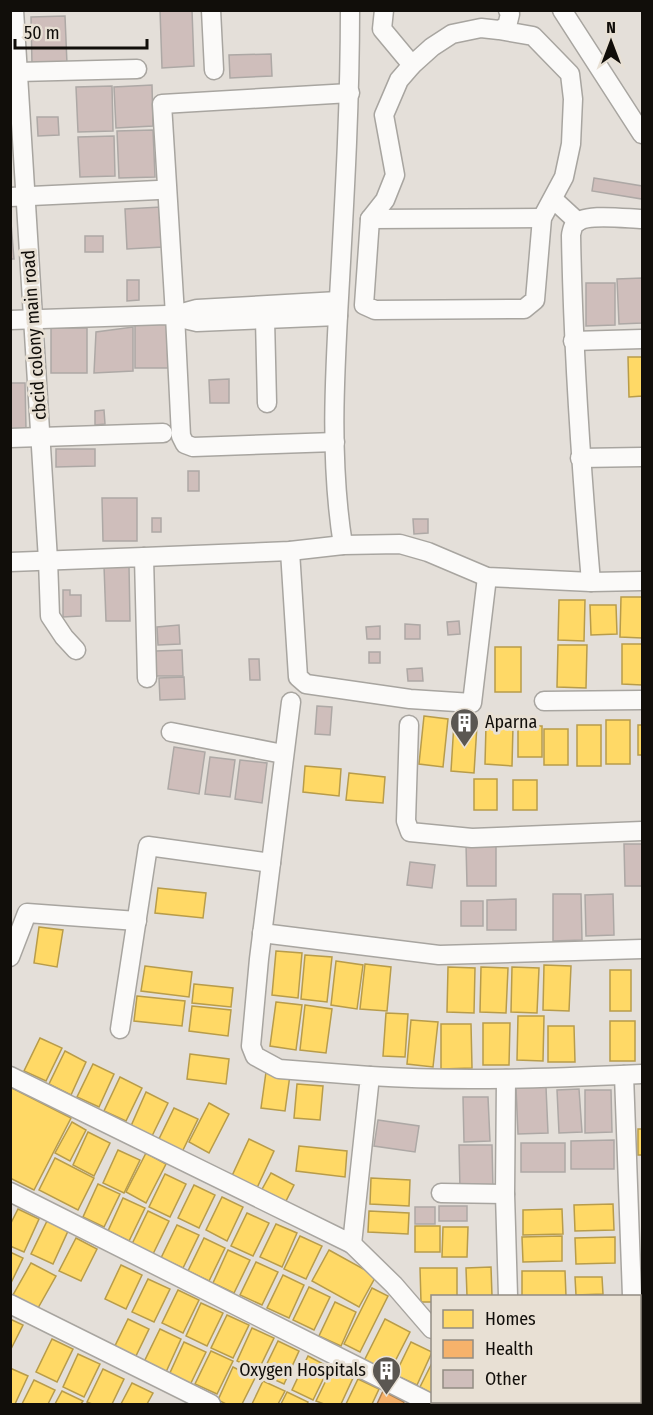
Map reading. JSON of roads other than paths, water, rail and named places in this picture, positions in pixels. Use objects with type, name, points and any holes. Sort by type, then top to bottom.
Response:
[{"type":"street","name":"cbcid colony main road","points":[[14,10],[18,197],[33,321],[50,616],[64,638],[76,650]]},
{"type":"street","points":[[211,10],[214,70]]},
{"type":"street","points":[[343,545],[339,514],[334,404],[350,93],[350,10]]},
{"type":"street","points":[[384,10],[382,29],[412,65]]},
{"type":"street","points":[[499,30],[507,26],[510,14],[508,10]]},
{"type":"street","points":[[562,10],[641,132]]},
{"type":"street","points":[[481,28],[499,30],[533,36],[570,74],[573,99],[571,144],[564,177],[542,218],[535,300],[524,309],[375,310],[364,304],[370,219],[385,200],[395,175],[384,115],[399,80],[432,47],[452,34],[481,28]]},
{"type":"street","points":[[15,76],[137,69]]},
{"type":"street","points":[[335,442],[193,447],[185,444],[181,436],[171,315],[162,105],[350,93]]},
{"type":"street","points":[[641,132],[642,110]]},
{"type":"street","points":[[18,197],[158,190]]},
{"type":"street","points":[[553,199],[579,222]]},
{"type":"street","points":[[591,582],[573,341],[571,235],[574,226],[591,217],[642,219]]},
{"type":"street","points":[[370,219],[542,218]]},
{"type":"street","points":[[10,320],[171,315],[197,309],[338,309]]},
{"type":"street","points":[[171,315],[197,322],[265,319],[338,309]]},
{"type":"street","points":[[265,319],[267,403]]},
{"type":"street","points":[[573,341],[642,339]]},
{"type":"street","points":[[10,438],[163,433]]},
{"type":"street","points":[[580,458],[642,457]]},
{"type":"street","points":[[10,562],[290,551],[343,545],[400,544],[428,552],[487,577],[591,582],[642,581]]},
{"type":"street","points":[[290,551],[298,677],[306,684],[410,699],[472,703],[487,577]]},
{"type":"street","points":[[144,557],[147,678]]},
{"type":"street","points":[[544,701],[642,700]]},
{"type":"street","points":[[291,702],[262,933],[251,1046],[255,1056],[279,1069],[414,1079],[506,1079],[642,1074]]},
{"type":"street","points":[[409,725],[406,821],[410,832],[472,838],[642,831]]},
{"type":"street","points":[[171,732],[283,754]]},
{"type":"street","points":[[120,1029],[148,846],[271,863]]},
{"type":"street","points":[[10,957],[27,913],[137,921]]},
{"type":"street","points":[[262,933],[439,955],[642,949]]},
{"type":"street","points":[[624,1075],[636,1188],[632,1295]]},
{"type":"street","points":[[10,1076],[352,1244],[394,1285],[431,1328]]},
{"type":"street","points":[[352,1244],[370,1076]]},
{"type":"street","points":[[506,1079],[505,1194],[508,1295]]},
{"type":"street","points":[[10,1192],[432,1404]]},
{"type":"street","points":[[441,1193],[505,1194]]},
{"type":"street","points":[[10,1304],[211,1404]]},
{"type":"place","name":"Aparna","points":[[464,748]]},
{"type":"place","name":"Oxygen Hospitals","points":[[387,1396]]}]
